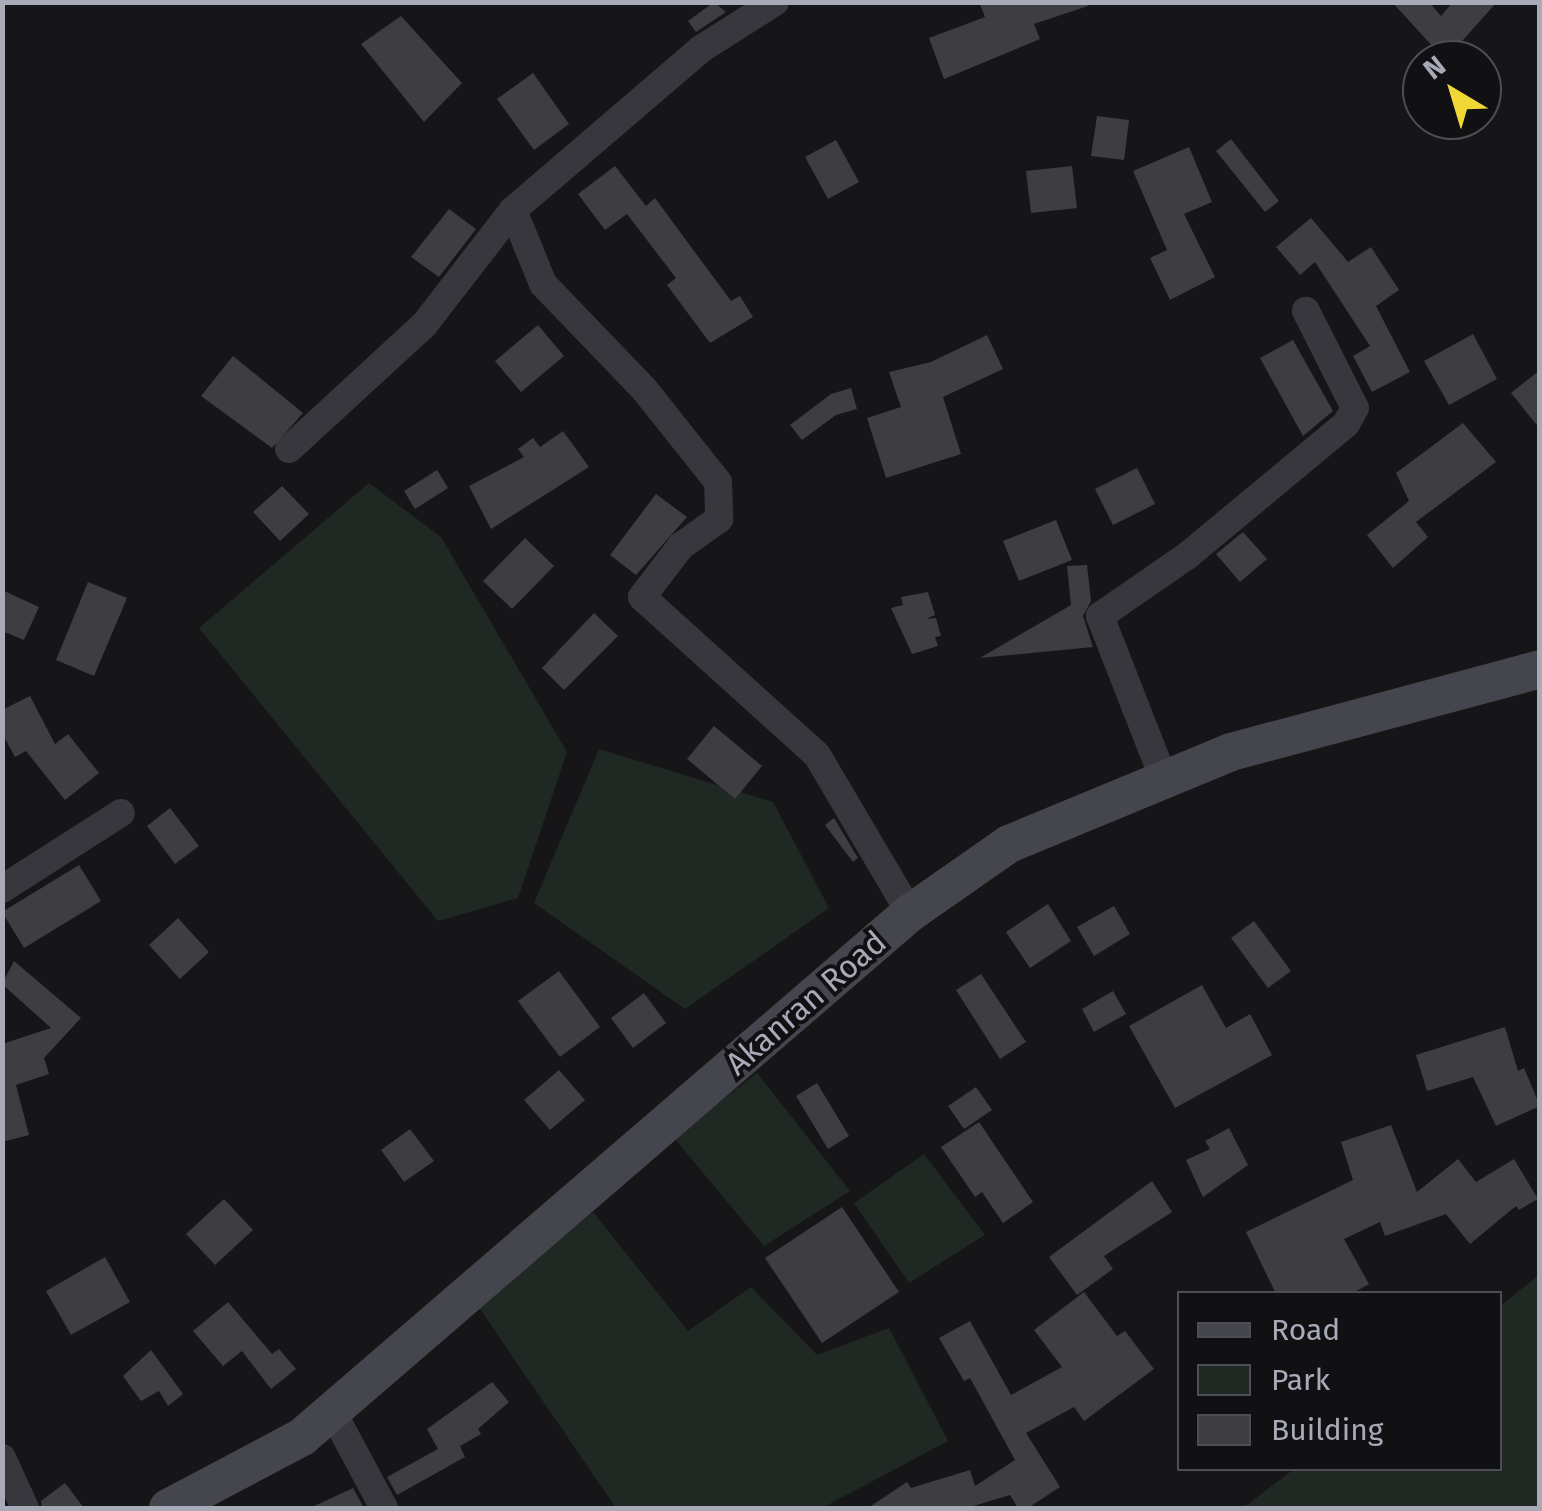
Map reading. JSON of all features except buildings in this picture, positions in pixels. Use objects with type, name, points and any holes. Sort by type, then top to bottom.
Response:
[{"type":"main road","name":"Akanran Road","points":[[168,1508],[302,1437],[910,913],[1008,844],[1231,752],[1540,668]]},
{"type":"street","points":[[290,449],[424,325],[513,210],[701,50],[775,2]]},
{"type":"street","points":[[513,210],[543,284],[644,389],[718,482],[719,518],[681,546],[642,597],[817,755],[910,913]]},
{"type":"street","points":[[1163,777],[1100,616],[1187,556],[1346,424],[1355,408],[1306,311]]},
{"type":"street","points":[[2,889],[120,813]]},
{"type":"street","points":[[332,1411],[384,1508]]},
{"type":"street","points":[[2,1458],[25,1508]]},
{"type":"green space","points":[[369,483],[441,537],[567,752],[518,898],[438,921],[199,628]]},
{"type":"green space","points":[[599,749],[773,802],[829,908],[685,1009],[534,903]]},
{"type":"green space","points":[[757,1073],[850,1191],[764,1246],[674,1138]]},
{"type":"green space","points":[[924,1154],[985,1235],[909,1283],[854,1203]]},
{"type":"green space","points":[[593,1212],[688,1331],[751,1287],[817,1355],[889,1328],[948,1441],[822,1508],[616,1508],[478,1306]]},
{"type":"green space","points":[[1539,1275],[1539,1508],[1243,1508],[1291,1471],[1502,1471],[1502,1304]]}]
